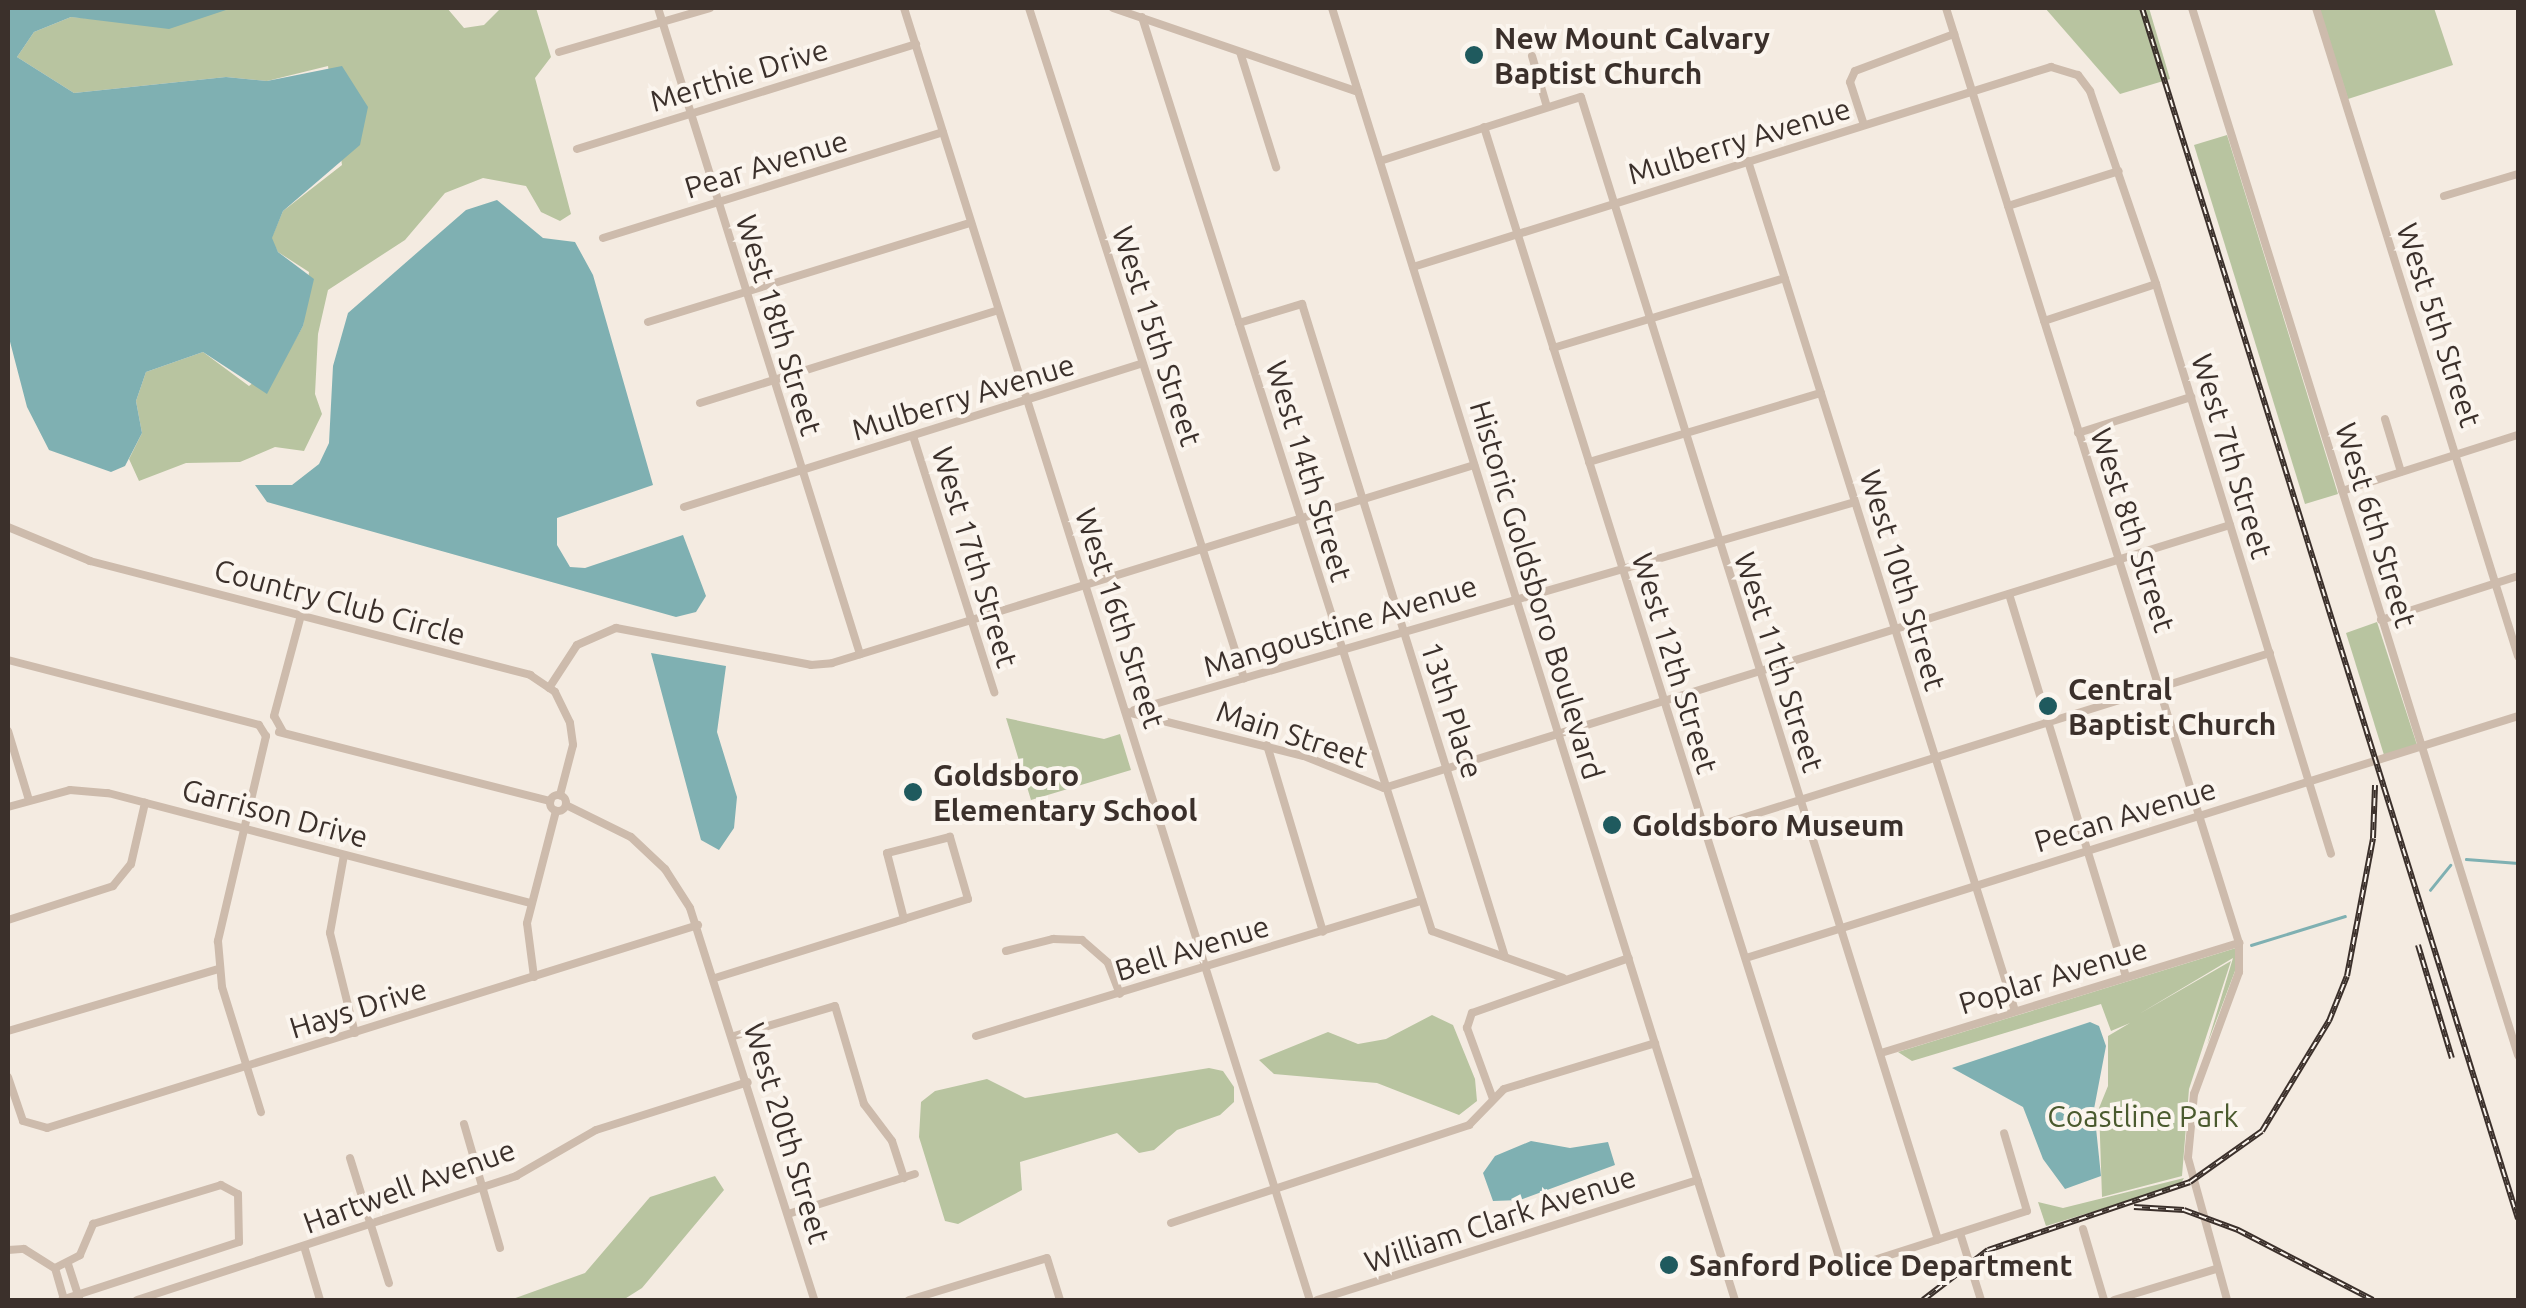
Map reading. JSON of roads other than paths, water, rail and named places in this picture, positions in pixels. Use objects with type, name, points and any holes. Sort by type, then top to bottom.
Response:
[{"type":"street","name":"West 18th Street","points":[[658,8],[860,654]]},
{"type":"street","points":[[559,52],[710,8]]},
{"type":"street","name":"West 16th Street","points":[[904,8],[1084,586],[1128,712],[1274,1188],[1313,1300]]},
{"type":"street","name":"West 15th Street","points":[[1029,8],[1244,678]]},
{"type":"street","points":[[1113,8],[1358,92]]},
{"type":"street","name":"Historic Goldsboro Boulevard","points":[[1332,8],[1735,1300]]},
{"type":"street","name":"West 8th Street","points":[[1946,8],[2239,943],[2239,972],[2194,1094],[2188,1176],[2227,1300]]},
{"type":"street","name":"West 6th Street","points":[[2192,8],[2518,1055]]},
{"type":"street","name":"West 5th Street","points":[[2316,8],[2518,656]]},
{"type":"street","name":"West 14th Street","points":[[1142,18],[1421,901],[1436,936],[1505,957]]},
{"type":"street","points":[[1864,126],[1850,75],[1954,34]]},
{"type":"street","name":"Merthie Drive","points":[[576,149],[916,44]]},
{"type":"street","points":[[1240,52],[1276,167]]},
{"type":"street","points":[[1380,161],[1547,107],[1532,56]]},
{"type":"street","name":"Mulberry Avenue","points":[[1412,267],[2051,67],[2078,75]]},
{"type":"street","name":"West 7th Street","points":[[2078,75],[2119,171],[2156,284],[2332,854]]},
{"type":"street","name":"West 11th Street","points":[[1547,107],[1580,97],[1938,1240]]},
{"type":"street","name":"West 12th Street","points":[[1484,128],[1842,1270],[1938,1240]]},
{"type":"street","name":"Pear Avenue","points":[[603,238],[943,132]]},
{"type":"street","name":"West 10th Street","points":[[1748,161],[2014,1011]]},
{"type":"street","points":[[2008,206],[2119,171]]},
{"type":"street","points":[[2444,196],[2518,174]]},
{"type":"street","points":[[648,322],[970,223]]},
{"type":"street","points":[[1553,348],[1785,278]]},
{"type":"street","points":[[2044,321],[2156,284]]},
{"type":"street","name":"13th Place","points":[[1239,323],[1302,304],[1505,957]]},
{"type":"street","points":[[700,404],[998,310]]},
{"type":"street","name":"Mulberry Avenue","points":[[684,507],[1141,364]]},
{"type":"street","points":[[1589,462],[1821,393]]},
{"type":"street","points":[[2078,433],[2191,398]]},
{"type":"street","points":[[2385,418],[2402,472]]},
{"type":"street","points":[[2342,492],[2518,435]]},
{"type":"street","name":"West 17th Street","points":[[913,436],[994,692]]},
{"type":"street","points":[[534,977],[526,938],[531,904],[556,811],[566,805],[560,795],[572,734],[549,688],[577,645],[616,628],[811,665],[860,654],[1474,465]]},
{"type":"street","name":"Mangoustine Avenue","points":[[1128,712],[1515,597],[1623,571],[1855,502]]},
{"type":"street","points":[[1384,788],[2230,525]]},
{"type":"street","name":"Country Club Circle","points":[[8,527],[90,561],[530,675],[549,688]]},
{"type":"street","points":[[2381,620],[2518,576]]},
{"type":"street","points":[[2009,594],[2126,977]]},
{"type":"street","points":[[261,1112],[218,969],[223,913],[301,615]]},
{"type":"street","points":[[1704,830],[2270,653]]},
{"type":"street","points":[[8,662],[550,801],[556,811]]},
{"type":"street","name":"Main Street","points":[[1128,712],[1267,745],[1384,788]]},
{"type":"street","name":"Pecan Avenue","points":[[1746,958],[2518,716]]},
{"type":"street","points":[[8,731],[29,800]]},
{"type":"street","points":[[1267,745],[1324,932]]},
{"type":"street","name":"Garrison Drive","points":[[8,807],[89,790],[531,904]]},
{"type":"street","points":[[550,801],[560,795]]},
{"type":"street","points":[[8,920],[113,886],[131,864],[145,802]]},
{"type":"street","name":"West 20th Street","points":[[566,805],[610,824],[650,854],[698,925],[814,1300]]},
{"type":"street","points":[[715,978],[904,920],[970,898],[952,840],[928,840],[886,856],[904,920]]},
{"type":"street","points":[[344,854],[330,933],[355,1033]]},
{"type":"street","name":"Bell Avenue","points":[[976,1036],[1421,901]]},
{"type":"street","name":"Hays Drive","points":[[8,1077],[30,1127],[47,1128],[698,925]]},
{"type":"street","points":[[1006,951],[1053,939],[1082,940],[1108,962],[1120,994]]},
{"type":"street","name":"Poplar Avenue","points":[[1881,1053],[2239,943]]},
{"type":"street","points":[[1505,957],[1562,978]]},
{"type":"street","points":[[1493,1100],[1467,1028],[1469,1016],[1562,978],[1628,958]]},
{"type":"street","points":[[8,1031],[218,969]]},
{"type":"street","points":[[734,1036],[835,1006],[864,1104],[892,1141],[904,1178]]},
{"type":"street","points":[[1171,1223],[1469,1125],[1504,1089],[1655,1043]]},
{"type":"street","name":"Hartwell Avenue","points":[[136,1300],[483,1188],[596,1130],[748,1082]]},
{"type":"street","points":[[464,1124],[500,1248]]},
{"type":"street","points":[[1938,1240],[2027,1211],[2004,1133]]},
{"type":"street","points":[[350,1158],[388,1283]]},
{"type":"street","points":[[788,1214],[915,1174]]},
{"type":"street","name":"William Clark Avenue","points":[[1313,1300],[1698,1180]]},
{"type":"street","points":[[8,1250],[24,1249],[54,1268],[64,1300],[79,1298],[228,1248],[244,1235],[243,1206],[226,1184],[92,1224],[68,1264],[54,1268]]},
{"type":"street","points":[[2083,1230],[2104,1300]]},
{"type":"street","points":[[1960,1233],[1982,1300]]},
{"type":"street","points":[[304,1246],[320,1300]]},
{"type":"street","points":[[910,1300],[1047,1258],[1060,1300]]},
{"type":"street","points":[[68,1264],[79,1298]]},
{"type":"street","points":[[2114,1300],[2216,1268]]},
{"type":"water","points":[[8,8],[232,8],[169,29],[71,17],[34,32],[17,57],[74,93],[226,77],[267,81],[342,66],[368,107],[360,145],[283,211],[272,238],[278,252],[314,279],[303,326],[267,394],[203,352],[146,372],[136,401],[142,433],[125,466],[111,472],[49,450],[27,407],[8,334]]},
{"type":"water","points":[[497,200],[543,238],[575,242],[593,275],[653,485],[557,518],[557,545],[570,567],[585,568],[683,535],[706,596],[696,612],[676,617],[267,502],[255,485],[292,485],[319,464],[329,443],[333,366],[348,313],[466,210]]},
{"type":"water","points":[[651,653],[726,666],[717,732],[737,797],[734,828],[719,850],[701,840]]},
{"type":"water","points":[[2090,1022],[2099,1026],[2106,1046],[2094,1109],[2101,1176],[2065,1189],[2043,1159],[2023,1107],[1952,1068]]},
{"type":"water","points":[[1531,1141],[1570,1148],[1608,1142],[1615,1165],[1520,1200],[1493,1201],[1483,1173],[1495,1156]]},
{"type":"waterway","points":[[2466,859],[2518,863]]},
{"type":"waterway","points":[[2430,890],[2450,865]]},
{"type":"waterway","points":[[2251,945],[2345,916]]},
{"type":"railway","points":[[2142,8],[2518,1219]]},
{"type":"railway","points":[[1923,1300],[1988,1250],[2190,1182],[2262,1131],[2329,1021],[2347,976],[2373,838],[2375,785]]},
{"type":"railway","points":[[2418,945],[2452,1058]]},
{"type":"railway","points":[[2134,1207],[2184,1210],[2238,1230],[2373,1300]]},
{"type":"place","name":"New Mount Calvary Baptist Church","points":[[1474,55]]},
{"type":"place","name":"Central Baptist Church","points":[[2048,706]]},
{"type":"place","name":"Goldsboro Elementary School","points":[[913,792]]},
{"type":"place","name":"Goldsboro Museum","points":[[1612,825]]},
{"type":"place","name":"Sanford Police Department","points":[[1669,1265]]},
{"type":"park label","name":"Coastline Park","points":[[2143,1116]]}]
